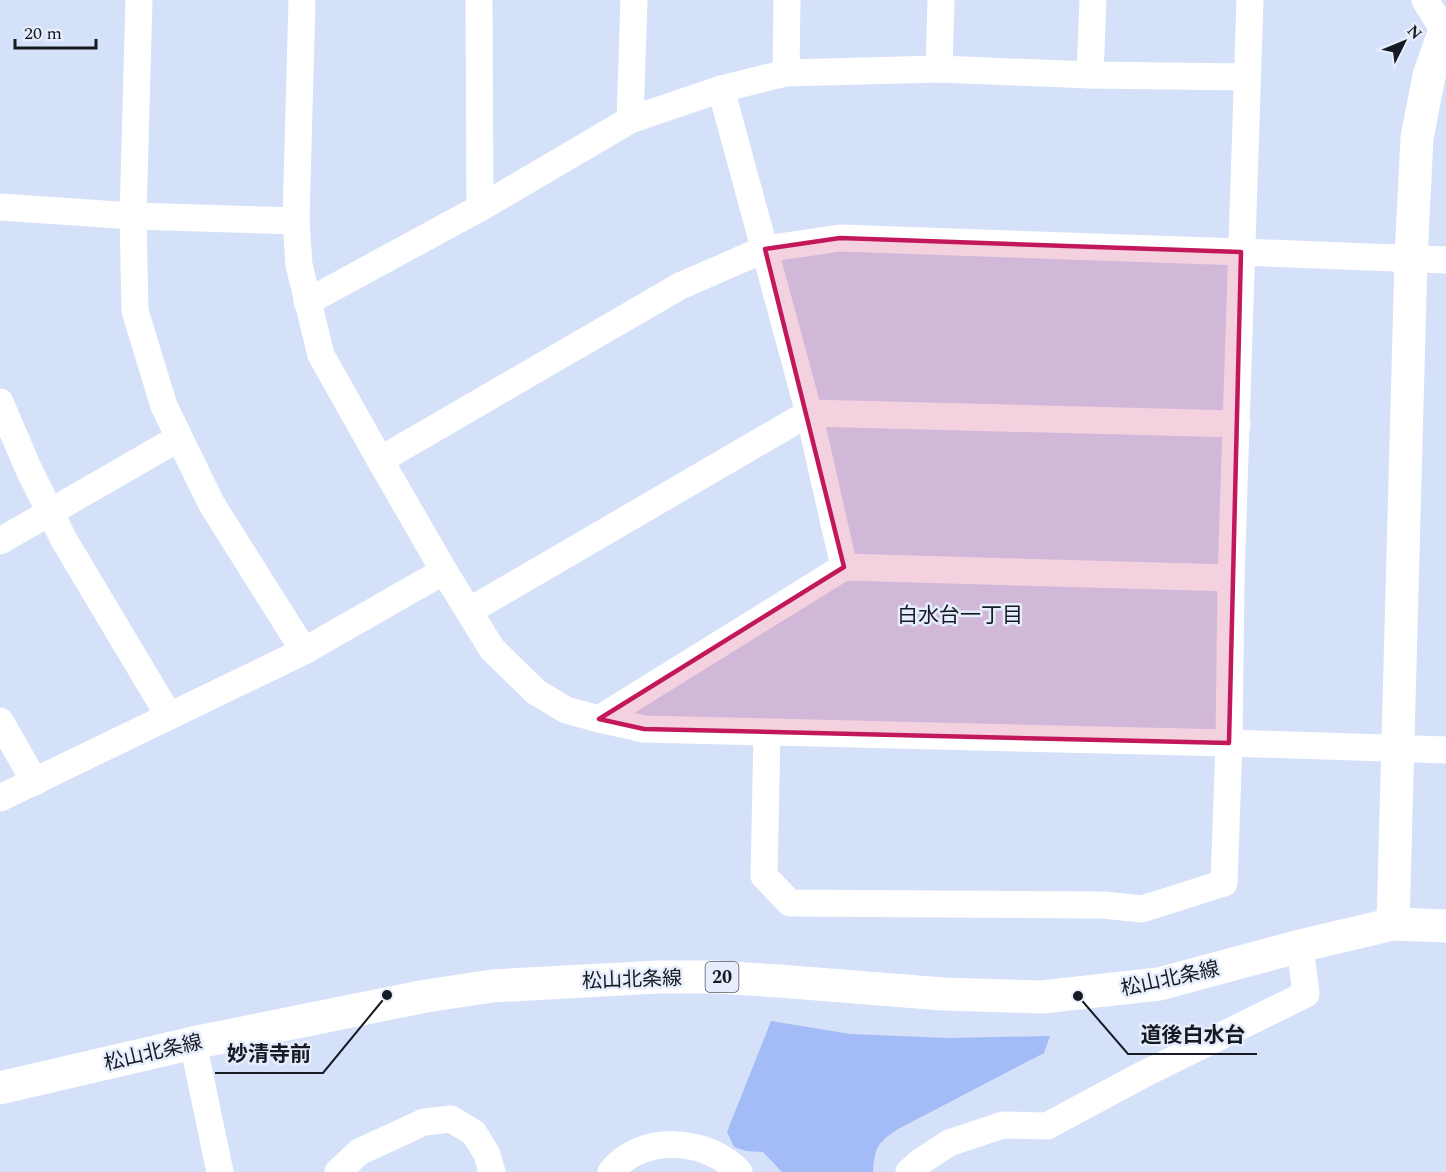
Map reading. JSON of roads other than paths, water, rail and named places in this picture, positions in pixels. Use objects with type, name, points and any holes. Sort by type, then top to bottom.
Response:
[{"type":"main road","points":[[1393,924],[1411,258],[1417,138],[1430,76],[1445,29]]},
{"type":"main road","name":"松山北条線","points":[[0,1088],[193,1043],[426,996],[492,986],[658,977],[716,977],[943,994],[1042,997],[1159,984],[1393,924],[1446,926]]},
{"type":"street","points":[[139,0],[133,216],[135,311],[164,406],[211,503],[304,651]]},
{"type":"street","points":[[302,0],[296,221],[299,265],[321,355],[444,571],[492,649],[536,692],[566,710],[644,729],[1446,750]]},
{"type":"street","points":[[479,0],[480,208]]},
{"type":"street","points":[[630,120],[634,0]]},
{"type":"street","points":[[786,73],[788,0]]},
{"type":"street","points":[[939,69],[941,0]]},
{"type":"street","points":[[1090,75],[1093,0]]},
{"type":"street","points":[[766,733],[764,876],[790,903],[1104,904],[1142,909],[1224,882],[1231,578],[1250,0]]},
{"type":"street","points":[[1425,0],[1445,29]]},
{"type":"street","points":[[307,302],[480,208],[630,120],[721,90],[786,73],[939,69],[1090,75],[1247,77]]},
{"type":"street","points":[[721,90],[809,413],[844,567]]},
{"type":"street","points":[[0,207],[133,216],[296,221]]},
{"type":"street","points":[[380,460],[680,286],[765,249],[840,238],[1446,260]]},
{"type":"street","points":[[0,402],[29,470],[64,540],[169,716]]},
{"type":"street","points":[[469,611],[809,413],[1237,423]]},
{"type":"street","points":[[0,540],[179,438]]},
{"type":"street","points":[[599,719],[844,567],[1231,578]]},
{"type":"street","points":[[0,798],[304,651],[444,571]]},
{"type":"street","points":[[0,721],[35,782]]},
{"type":"street","points":[[909,1172],[949,1143],[1003,1125],[1047,1126],[1142,1075],[1306,994],[1300,946]]},
{"type":"street","points":[[193,1043],[220,1172]]},
{"type":"street","points":[[338,1172],[359,1152],[424,1122],[451,1119],[474,1133],[487,1154],[492,1172]]},
{"type":"street","points":[[611,1172],[622,1161],[634,1154],[650,1147],[670,1144],[695,1147],[705,1151],[732,1165],[739,1172]]},
{"type":"water","points":[[771,1021],[850,1034],[947,1038],[1050,1036],[1044,1053],[891,1134],[878,1146],[873,1172],[782,1172],[763,1152],[746,1151],[734,1147],[727,1132]]},
{"type":"place","name":"妙清寺前","points":[[387,995]]},
{"type":"place","name":"道後白水台","points":[[1078,996]]},
{"type":"district","name":"白水台一丁目","points":[[960,615]]}]
